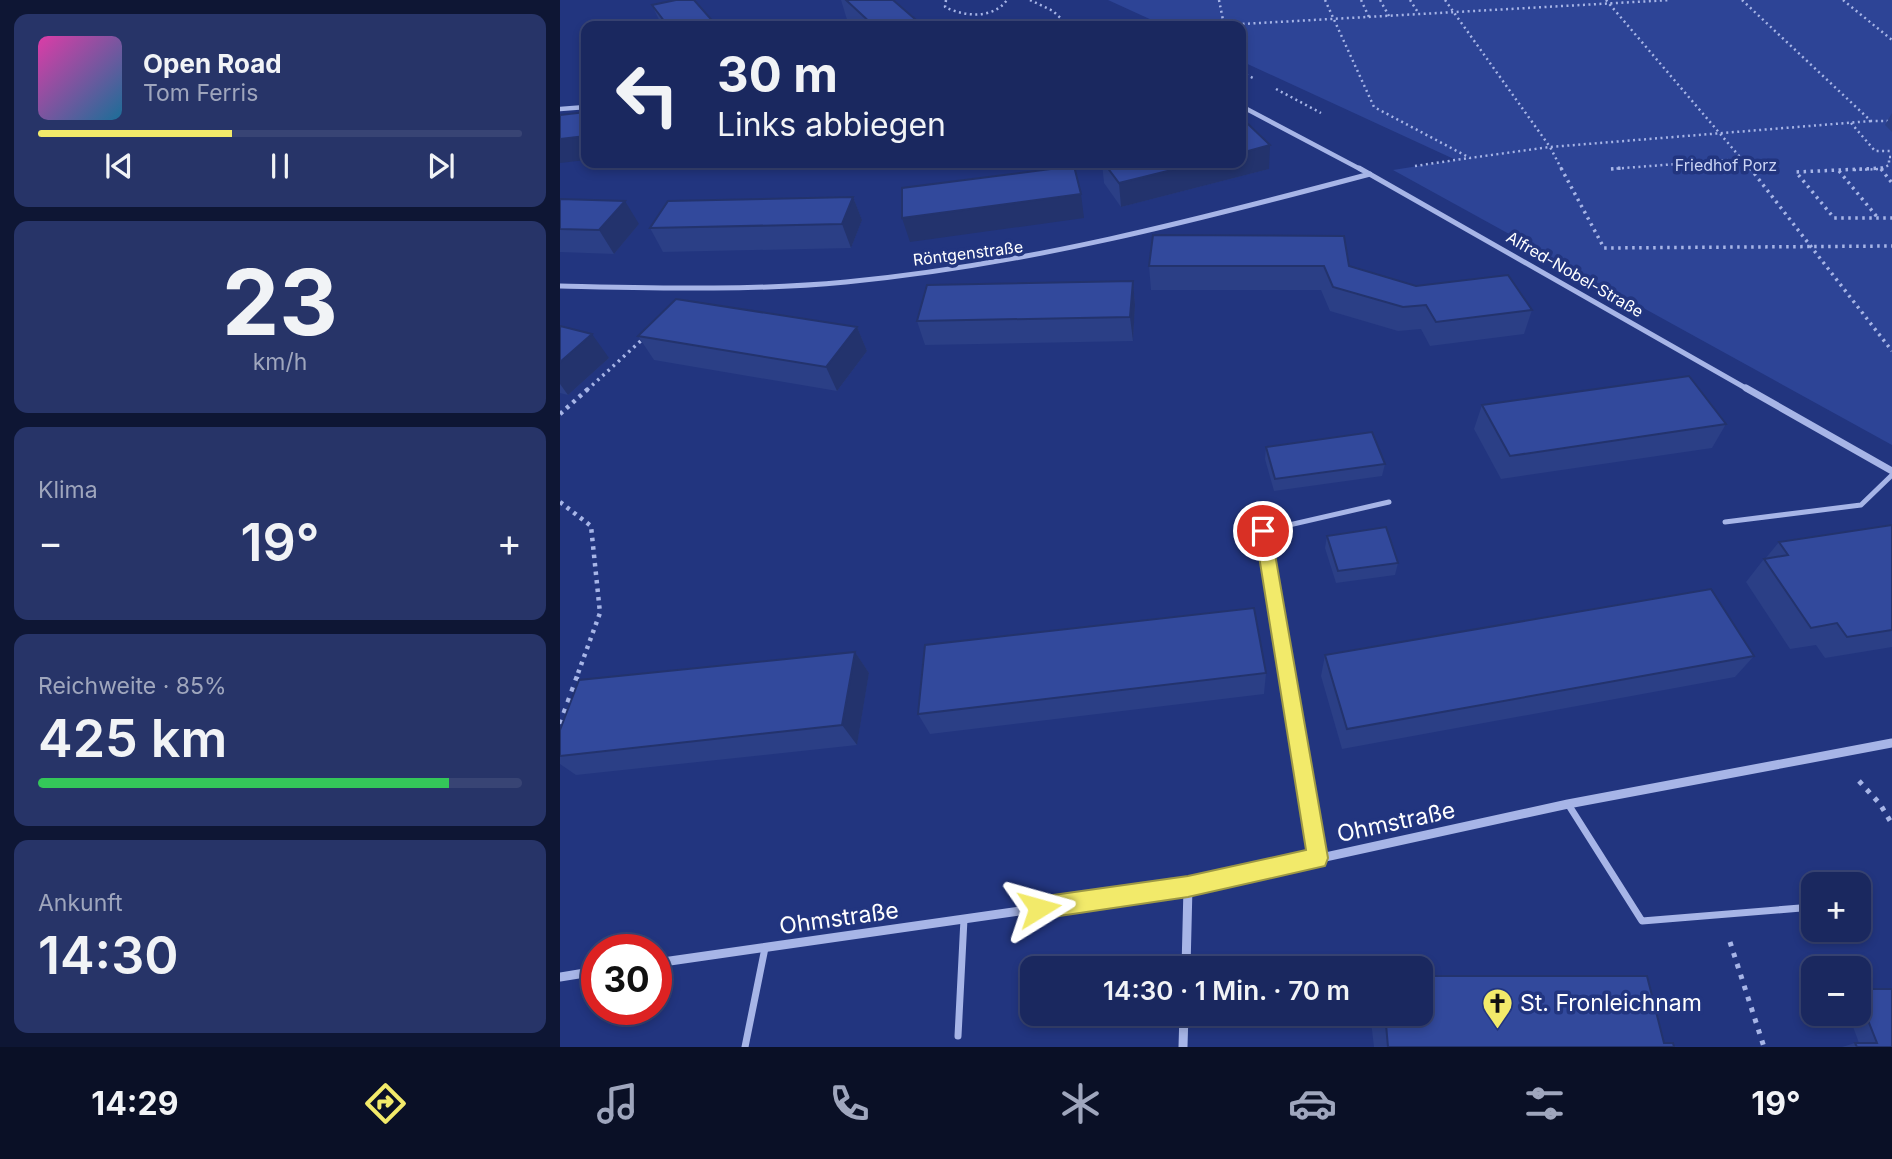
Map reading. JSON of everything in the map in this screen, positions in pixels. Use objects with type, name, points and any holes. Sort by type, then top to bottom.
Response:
[{"type":"street","points":[[560,109],[581,107]]},
{"type":"street","name":"Alfred-Nobel-Straße","points":[[1246,109],[1370,174],[1892,473]]},
{"type":"street","name":"Röntgenstraße","points":[[560,286],[698,289],[846,282],[1031,257],[1200,219],[1370,174]]},
{"type":"street","name":"Ohmstraße","points":[[672,961],[1188,887],[1568,804],[1892,743]]},
{"type":"street","points":[[1186,956],[1188,887]]},
{"type":"street","points":[[560,976],[581,973]]},
{"type":"street","points":[[1183,1047],[1184,1026]]},
{"type":"lane","points":[[1725,523],[1861,505],[1892,473]]},
{"type":"lane","points":[[1318,858],[1263,531],[1389,502]]},
{"type":"lane","points":[[1568,804],[1642,921],[1801,908]]},
{"type":"lane","points":[[958,1036],[964,919]]},
{"type":"lane","points":[[746,1047],[765,948]]},
{"type":"path","points":[[946,0],[945,7],[949,10],[970,14],[994,11],[1005,5],[1007,0]]},
{"type":"path","points":[[1030,0],[1053,11],[1063,21]]},
{"type":"path","points":[[1219,0],[1223,21]]},
{"type":"path","points":[[1325,0],[1374,107],[1470,158]]},
{"type":"path","points":[[1361,0],[1369,17]]},
{"type":"path","points":[[1380,0],[1388,16]]},
{"type":"path","points":[[1410,0],[1419,15]]},
{"type":"path","points":[[1445,0],[1550,147],[1604,248],[1892,246]]},
{"type":"path","points":[[1246,24],[1670,0]]},
{"type":"path","points":[[1742,0],[1871,121]]},
{"type":"path","points":[[1843,0],[1892,40]]},
{"type":"path","points":[[1607,2],[1723,134],[1892,351]]},
{"type":"path","points":[[1370,174],[1550,147],[1851,122],[1892,121]]},
{"type":"path","points":[[1851,122],[1875,151],[1892,151]]},
{"type":"path","points":[[1892,157],[1889,157],[1889,165],[1881,169],[1796,172],[1834,218],[1892,218]]},
{"type":"path","points":[[1611,169],[1743,159]]},
{"type":"path","points":[[1881,169],[1892,183]]},
{"type":"path","points":[[1838,171],[1878,218]]},
{"type":"path","points":[[560,414],[649,334]]},
{"type":"path","points":[[560,502],[591,526],[600,612],[560,724]]},
{"type":"path","points":[[1833,754],[1881,804],[1892,824]]},
{"type":"path","points":[[1721,915],[1764,1047]]},
{"type":"green space","name":"Friedhof Porz","points":[[1108,0],[1892,0],[1892,445],[1393,170],[1456,160],[1246,63],[1246,21],[1154,21]]},
{"type":"building","points":[[676,0],[694,0],[713,21],[664,21],[652,5]]},
{"type":"building","points":[[846,0],[893,0],[917,21],[869,21]]},
{"type":"building","points":[[581,113],[581,137],[560,139],[560,115]]},
{"type":"building","points":[[1248,124],[1270,145],[1246,152]]},
{"type":"building","points":[[1074,168],[1081,194],[902,218],[902,188]]},
{"type":"building","points":[[1108,168],[1180,168],[1119,183]]},
{"type":"building","points":[[853,197],[842,224],[650,228],[668,201]]},
{"type":"building","points":[[560,199],[625,201],[599,230],[560,229]]},
{"type":"building","points":[[1153,235],[1344,236],[1349,266],[1416,286],[1508,275],[1532,310],[1436,322],[1426,305],[1403,307],[1333,287],[1324,266],[1149,266]]},
{"type":"building","points":[[1133,281],[1130,317],[917,321],[927,285]]},
{"type":"building","points":[[676,299],[857,327],[826,367],[638,336]]},
{"type":"building","points":[[560,326],[592,334],[560,362]]},
{"type":"building","points":[[1689,376],[1726,424],[1510,456],[1482,405]]},
{"type":"building","points":[[1372,432],[1385,464],[1275,479],[1266,447]]},
{"type":"building","points":[[1892,525],[1892,630],[1847,637],[1837,623],[1811,628],[1764,559],[1788,555],[1779,542]]},
{"type":"building","points":[[1386,527],[1398,563],[1338,571],[1327,536]]},
{"type":"building","points":[[1711,589],[1754,656],[1347,729],[1325,655]]},
{"type":"building","points":[[1254,608],[1266,673],[918,714],[925,645]]},
{"type":"building","points":[[855,652],[842,725],[560,756],[560,730],[579,680]]},
{"type":"building","name":"St. Fronleichnam","points":[[1433,976],[1647,976],[1664,1043],[1673,1043],[1674,1047],[1388,1047],[1386,1026],[1433,1026]]},
{"type":"building","points":[[1871,989],[1892,989],[1892,1047],[1857,1047],[1855,1043],[1877,1043],[1870,1026]]},
{"type":"place","name":"St. Fronleichnam","points":[[1497,1030]]},
{"type":"route","points":[[1039,908],[1188,887],[1318,858],[1263,531]]}]
